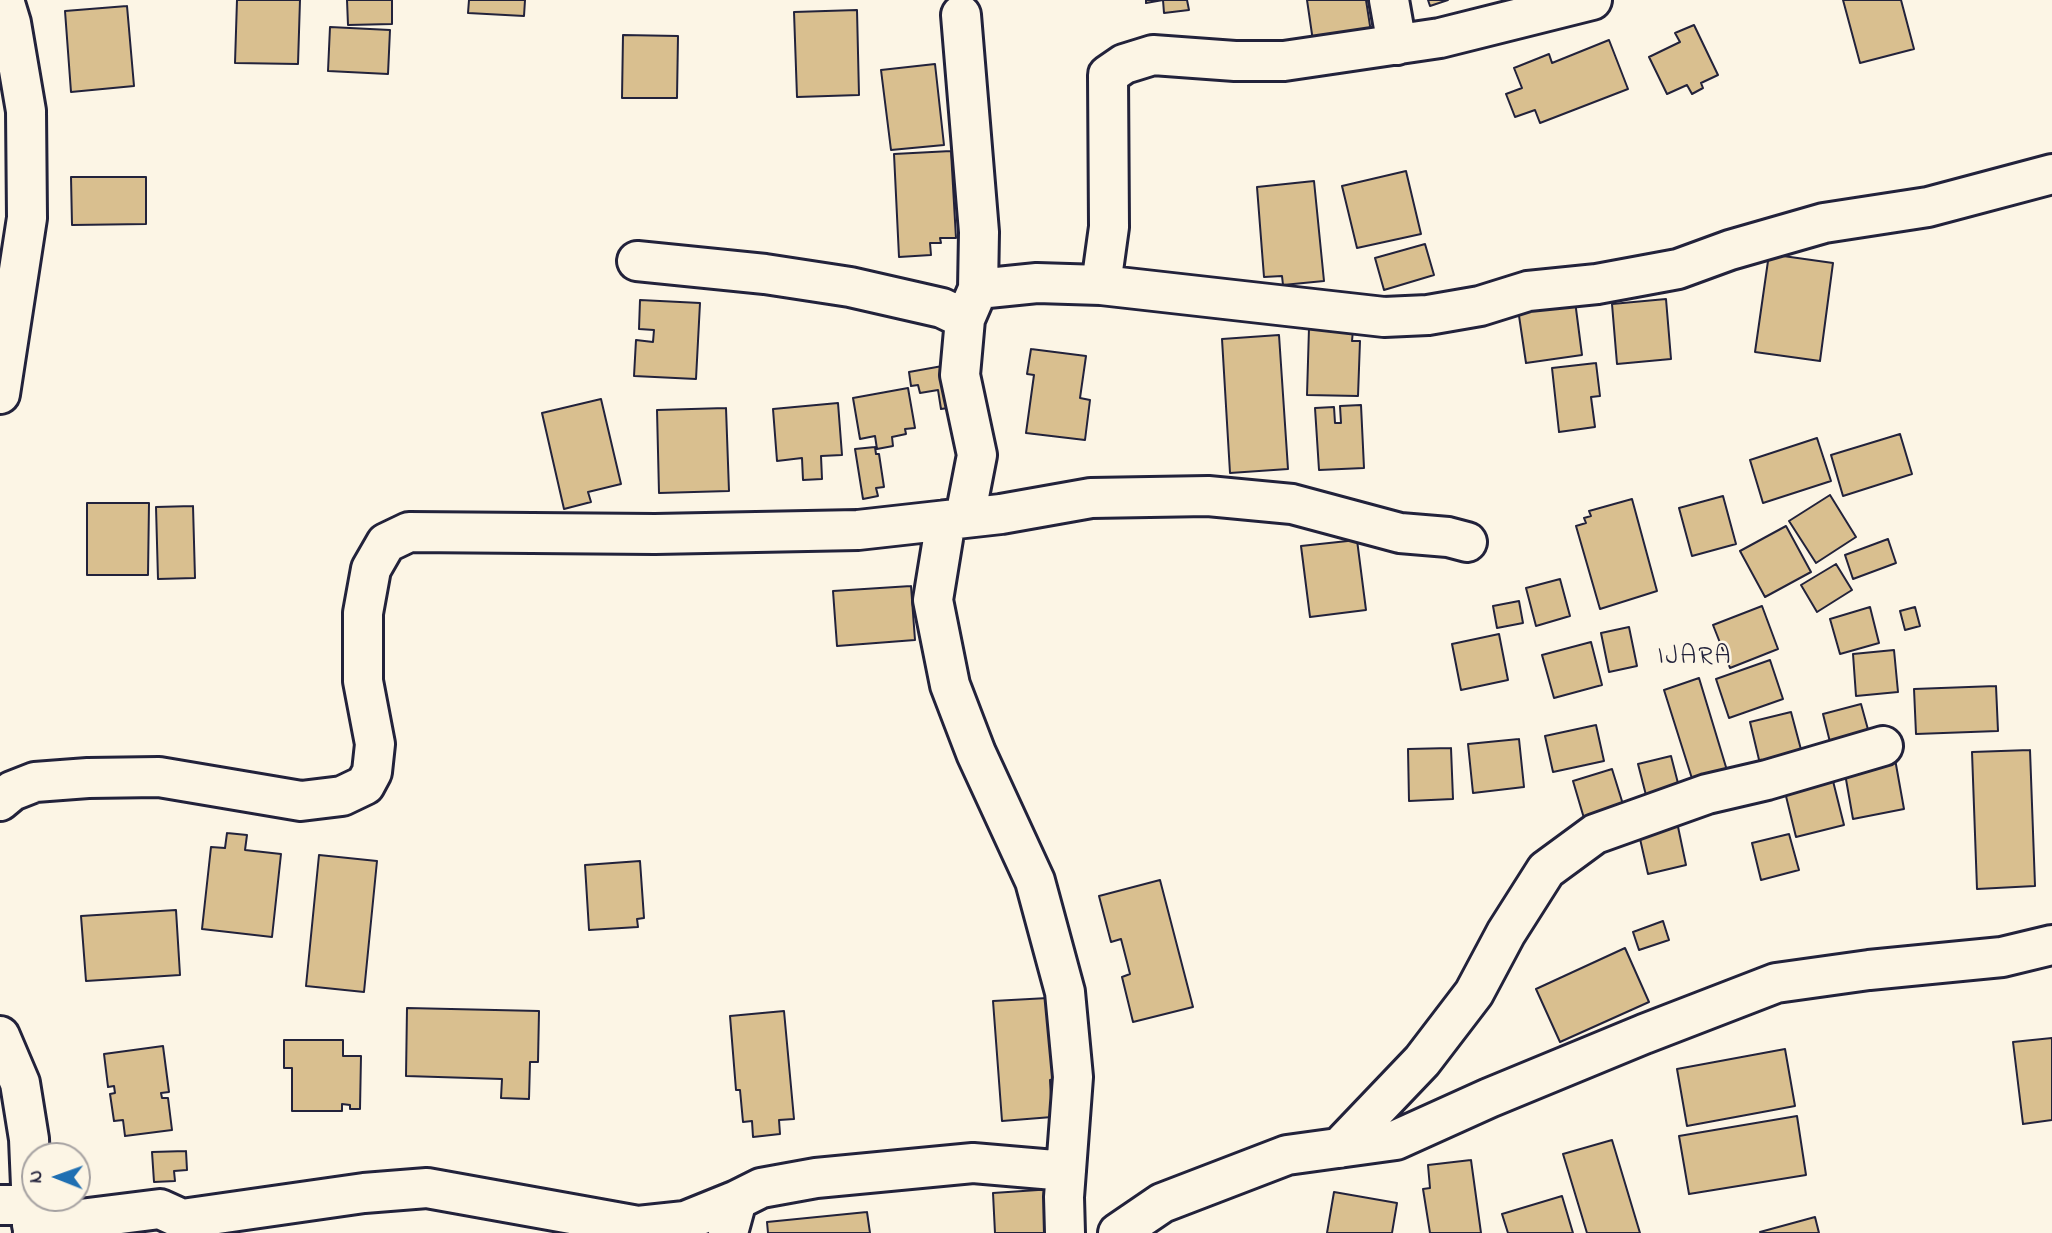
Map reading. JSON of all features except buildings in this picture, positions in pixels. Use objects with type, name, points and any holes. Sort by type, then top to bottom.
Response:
[{"type":"street","points":[[0,394],[27,218],[26,111],[4,0]]},
{"type":"street","points":[[1389,0],[1397,45]]},
{"type":"street","points":[[1101,285],[1109,227],[1108,75],[1124,64],[1153,55],[1235,61],[1284,61],[1440,38],[1592,0]]},
{"type":"street","points":[[961,15],[979,232],[960,375],[977,455],[933,600],[950,685],[976,752],[1035,881],[1065,992],[1073,1077],[1066,1171],[1065,1233]]},
{"type":"street","points":[[637,261],[752,272],[850,287],[942,308],[971,304],[1037,283],[1101,285],[1384,317],[1428,315],[1480,306],[1528,291],[1597,284],[1678,269],[1730,250],[1824,223],[1928,207],[2052,174]]},
{"type":"street","points":[[0,801],[12,791],[35,782],[88,778],[159,777],[301,801],[342,796],[365,785],[372,772],[375,744],[363,681],[363,613],[371,569],[386,543],[409,532],[655,534],[858,530],[1001,513],[1091,498],[1209,496],[1292,504],[1400,533],[1448,537],[1466,542]]},
{"type":"street","points":[[1339,1148],[1422,1061],[1474,993],[1506,933],[1546,870],[1595,834],[1707,794],[1767,780],[1883,746]]},
{"type":"street","points":[[1118,1233],[1161,1203],[1287,1155],[1396,1140],[1489,1097],[1776,983],[1869,970],[2002,957],[2052,945]]},
{"type":"street","points":[[0,1036],[20,1083],[29,1139],[24,1217],[160,1209],[190,1226],[254,1207],[427,1188],[638,1226],[733,1217],[761,1188],[816,1178],[973,1163],[1066,1171]]},
{"type":"district","name":"IJARA","points":[[1695,659]]}]
